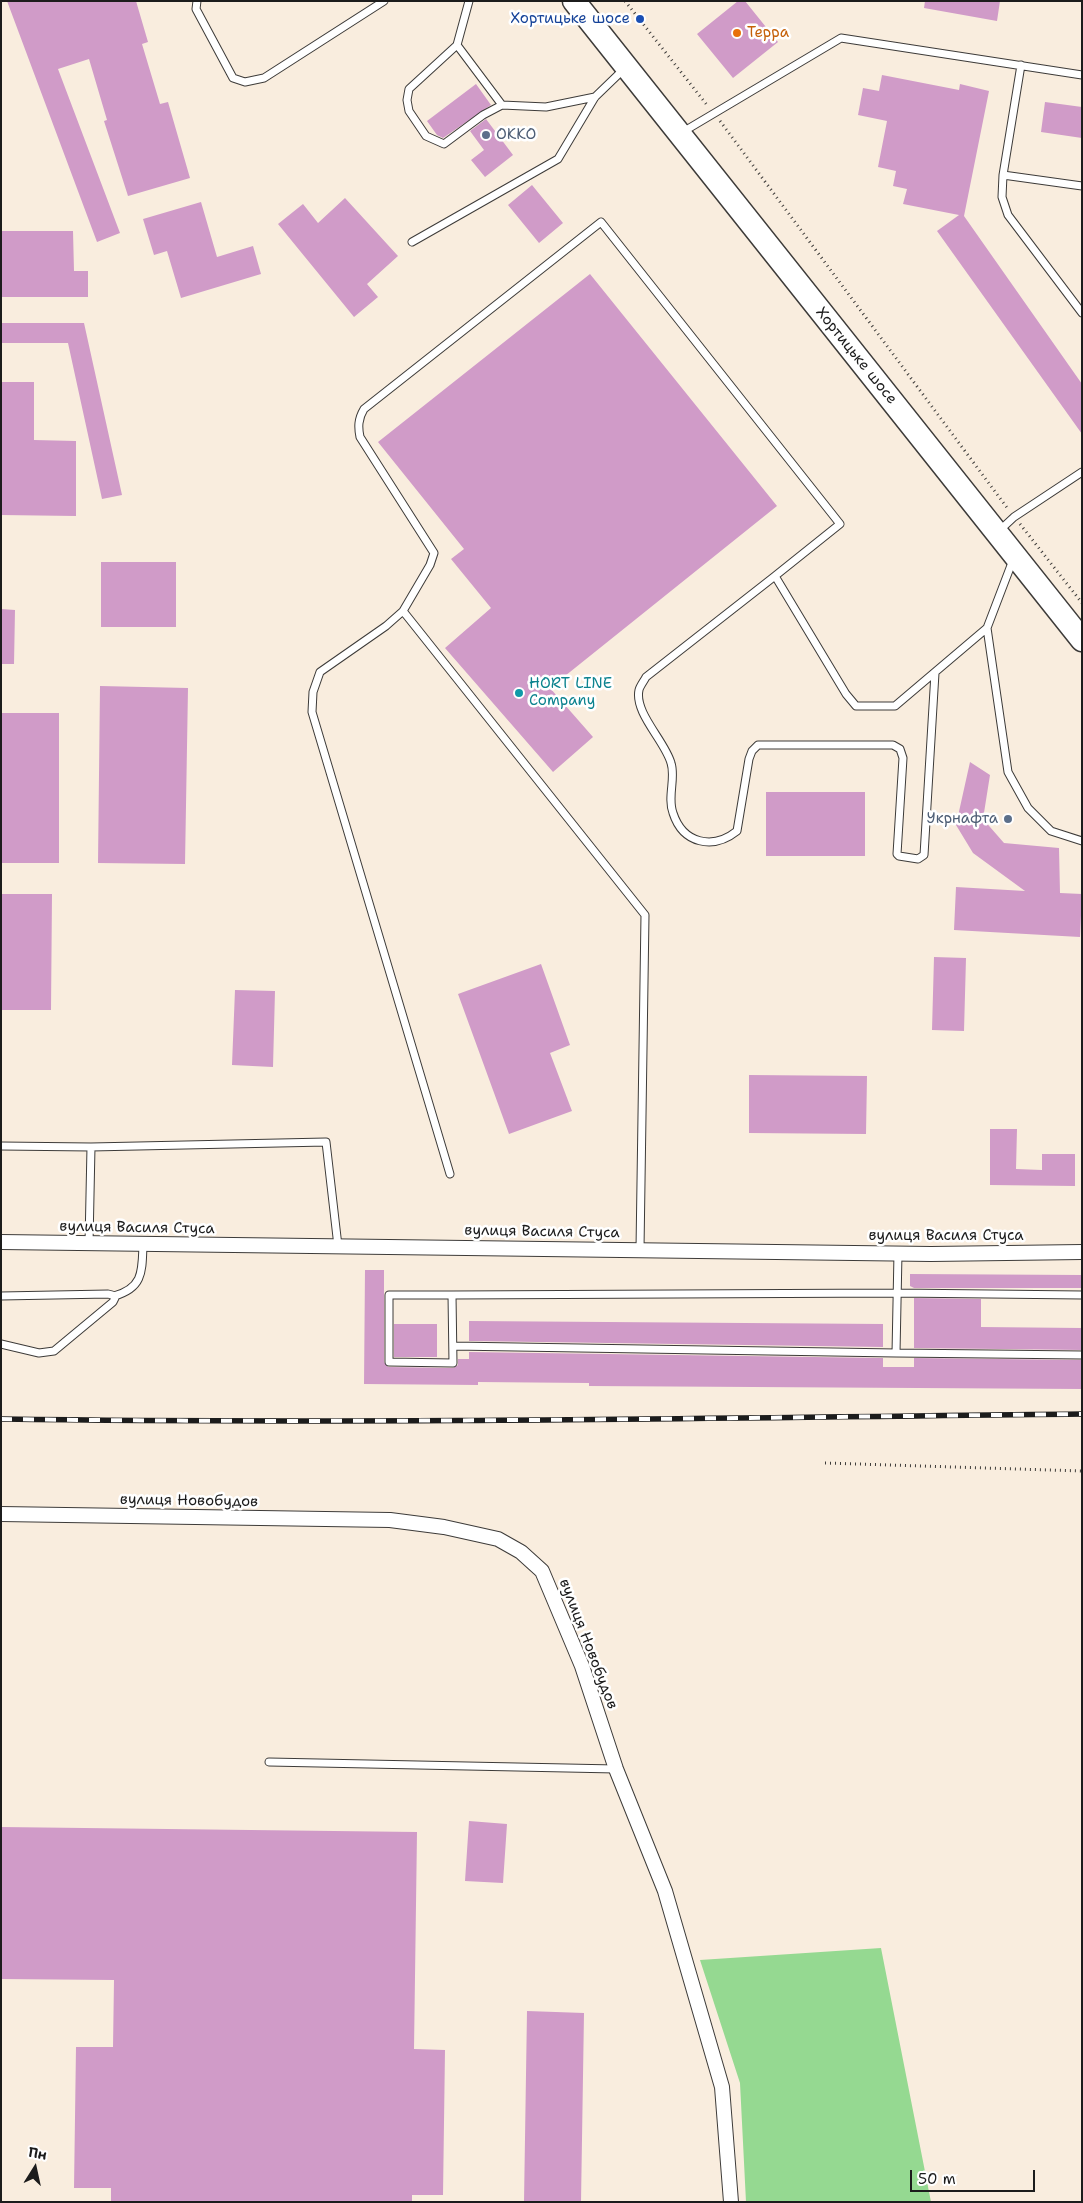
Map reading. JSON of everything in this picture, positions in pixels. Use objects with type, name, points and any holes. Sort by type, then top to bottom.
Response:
[{"type":"main road","name":"Хортицьке шосе","points":[[574,1],[1082,640]]},
{"type":"street","name":"вулиця Василя Стуса","points":[[1,1242],[898,1253],[1082,1252]]},
{"type":"street","name":"вулиця Новобудов","points":[[1,1514],[390,1520],[444,1527],[498,1538],[521,1552],[542,1571],[582,1666],[616,1769],[665,1892],[722,2087],[731,2202]]},
{"type":"lane","points":[[197,1],[196,10],[233,78],[245,82],[264,78],[384,1]]},
{"type":"lane","points":[[369,1],[374,8]]},
{"type":"lane","points":[[469,1],[456,45],[409,89],[407,100],[410,111],[426,136],[444,144],[483,115],[502,105],[546,107],[595,97]]},
{"type":"lane","points":[[679,135],[841,38],[1082,74]]},
{"type":"lane","points":[[456,45],[502,105]]},
{"type":"lane","points":[[1021,65],[1003,175],[1002,197],[1008,215],[1082,313]]},
{"type":"lane","points":[[412,242],[558,159],[595,97],[626,66]]},
{"type":"lane","points":[[1003,175],[1082,186]]},
{"type":"lane","points":[[450,1174],[312,712],[313,692],[320,672],[386,626],[403,611],[430,565],[434,554],[360,437],[360,416],[364,410],[600,222],[840,524],[646,677],[639,689],[639,703],[672,764],[673,813],[681,827],[696,841],[716,842],[727,839],[737,831],[748,759],[758,745],[893,745],[900,749],[903,758],[897,854],[899,856],[921,858],[924,854],[935,673]]},
{"type":"lane","points":[[997,533],[1014,517],[1082,472]]},
{"type":"lane","points":[[774,576],[841,686],[856,706],[896,706],[987,628],[1015,556]]},
{"type":"lane","points":[[403,611],[645,915],[640,1249]]},
{"type":"lane","points":[[987,628],[1008,772],[1028,808],[1051,831],[1082,841]]},
{"type":"lane","points":[[1,1146],[91,1147],[326,1142],[338,1246]]},
{"type":"lane","points":[[89,1243],[91,1147]]},
{"type":"lane","points":[[1,1296],[114,1296],[124,1294],[138,1280],[141,1273],[143,1244]]},
{"type":"lane","points":[[896,1353],[898,1253]]},
{"type":"lane","points":[[452,1295],[453,1363],[389,1362],[389,1295],[897,1293],[1082,1296]]},
{"type":"lane","points":[[1,1344],[39,1353],[54,1350],[113,1302],[114,1296]]},
{"type":"lane","points":[[453,1346],[1082,1355]]},
{"type":"lane","points":[[269,1762],[616,1769]]},
{"type":"path","points":[[625,1],[713,113],[1014,517],[1082,603]]},
{"type":"path","points":[[825,1463],[1082,1471]]},
{"type":"green space","points":[[881,1948],[931,2202],[746,2202],[740,2083],[700,1960]]},
{"type":"building","points":[[7,1],[136,1],[148,42],[142,44],[160,104],[168,102],[190,178],[128,196],[104,121],[107,120],[89,59],[58,69],[120,233],[97,242]]},
{"type":"building","points":[[738,1],[745,1],[778,42],[733,78],[697,34]]},
{"type":"building","points":[[925,1],[1000,1],[997,21],[924,8]]},
{"type":"building","points":[[882,75],[959,90],[960,84],[989,91],[964,216],[1082,384],[1082,434],[937,231],[959,215],[903,204],[907,189],[893,186],[896,171],[878,167],[887,121],[858,115],[863,88],[879,91]]},
{"type":"building","points":[[476,84],[491,105],[443,138],[437,135],[427,121]]},
{"type":"building","points":[[1045,102],[1082,107],[1082,138],[1041,132]]},
{"type":"building","points":[[486,119],[513,155],[485,177],[471,160],[484,150],[470,131]]},
{"type":"building","points":[[532,185],[563,223],[539,243],[508,205]]},
{"type":"building","points":[[345,198],[398,256],[367,284],[378,297],[354,317],[278,224],[303,204],[318,223]]},
{"type":"building","points":[[201,202],[217,257],[253,246],[261,274],[181,298],[167,251],[154,255],[143,219]]},
{"type":"building","points":[[1,231],[73,231],[74,271],[88,271],[88,297],[1,297]]},
{"type":"building","points":[[590,274],[777,506],[550,688],[593,737],[553,772],[445,648],[491,608],[451,559],[464,549],[378,442]]},
{"type":"building","points":[[1,323],[84,323],[122,495],[102,499],[68,343],[1,343]]},
{"type":"building","points":[[1,382],[34,382],[34,440],[76,441],[76,516],[1,515]]},
{"type":"building","points":[[101,562],[176,562],[176,627],[101,627]]},
{"type":"building","points":[[1,609],[15,610],[14,664],[1,664]]},
{"type":"building","points":[[100,686],[188,688],[185,864],[98,863]]},
{"type":"building","points":[[1,713],[59,713],[59,863],[1,863]]},
{"type":"building","points":[[970,762],[990,775],[983,819],[1004,843],[1059,848],[1060,893],[1082,894],[1080,937],[954,930],[956,887],[1025,891],[973,853],[956,825]]},
{"type":"building","points":[[766,792],[865,792],[865,856],[766,856]]},
{"type":"building","points":[[1,894],[52,894],[51,1010],[1,1010]]},
{"type":"building","points":[[934,957],[966,958],[964,1031],[932,1030]]},
{"type":"building","points":[[541,964],[570,1045],[550,1053],[572,1111],[509,1134],[458,994]]},
{"type":"building","points":[[235,990],[275,991],[273,1067],[232,1065]]},
{"type":"building","points":[[749,1075],[867,1076],[866,1134],[749,1133]]},
{"type":"building","points":[[990,1129],[1017,1129],[1016,1169],[1042,1170],[1042,1154],[1075,1154],[1075,1186],[990,1185]]},
{"type":"building","points":[[365,1270],[384,1270],[384,1362],[388,1367],[453,1368],[458,1365],[458,1359],[469,1359],[469,1352],[883,1358],[883,1367],[914,1367],[914,1358],[1082,1360],[1082,1389],[589,1386],[589,1383],[478,1382],[478,1385],[364,1384]]},
{"type":"building","points":[[910,1274],[1082,1275],[1082,1288],[914,1288],[910,1286]]},
{"type":"building","points":[[914,1298],[981,1299],[981,1327],[1082,1328],[1082,1350],[914,1348]]},
{"type":"building","points":[[469,1321],[883,1324],[883,1347],[469,1341]]},
{"type":"building","points":[[394,1324],[437,1324],[437,1357],[394,1357]]},
{"type":"building","points":[[469,1821],[507,1824],[503,1883],[465,1881]]},
{"type":"building","points":[[1,1827],[417,1832],[414,2049],[445,2050],[443,2195],[412,2195],[412,2202],[111,2202],[111,2188],[74,2188],[76,2047],[113,2047],[114,1980],[1,1979]]},
{"type":"building","points":[[527,2011],[584,2013],[581,2202],[524,2202]]},
{"type":"railway","points":[[1,1419],[406,1421],[1082,1414]]},
{"type":"place","name":"Хортицьке шосе","points":[[640,19]]},
{"type":"place","name":"Терра","points":[[737,33]]},
{"type":"place","name":"ОККО","points":[[486,135]]},
{"type":"place","name":"HORT LINE Company","points":[[519,693]]},
{"type":"place","name":"Укрнафта","points":[[1008,819]]}]
